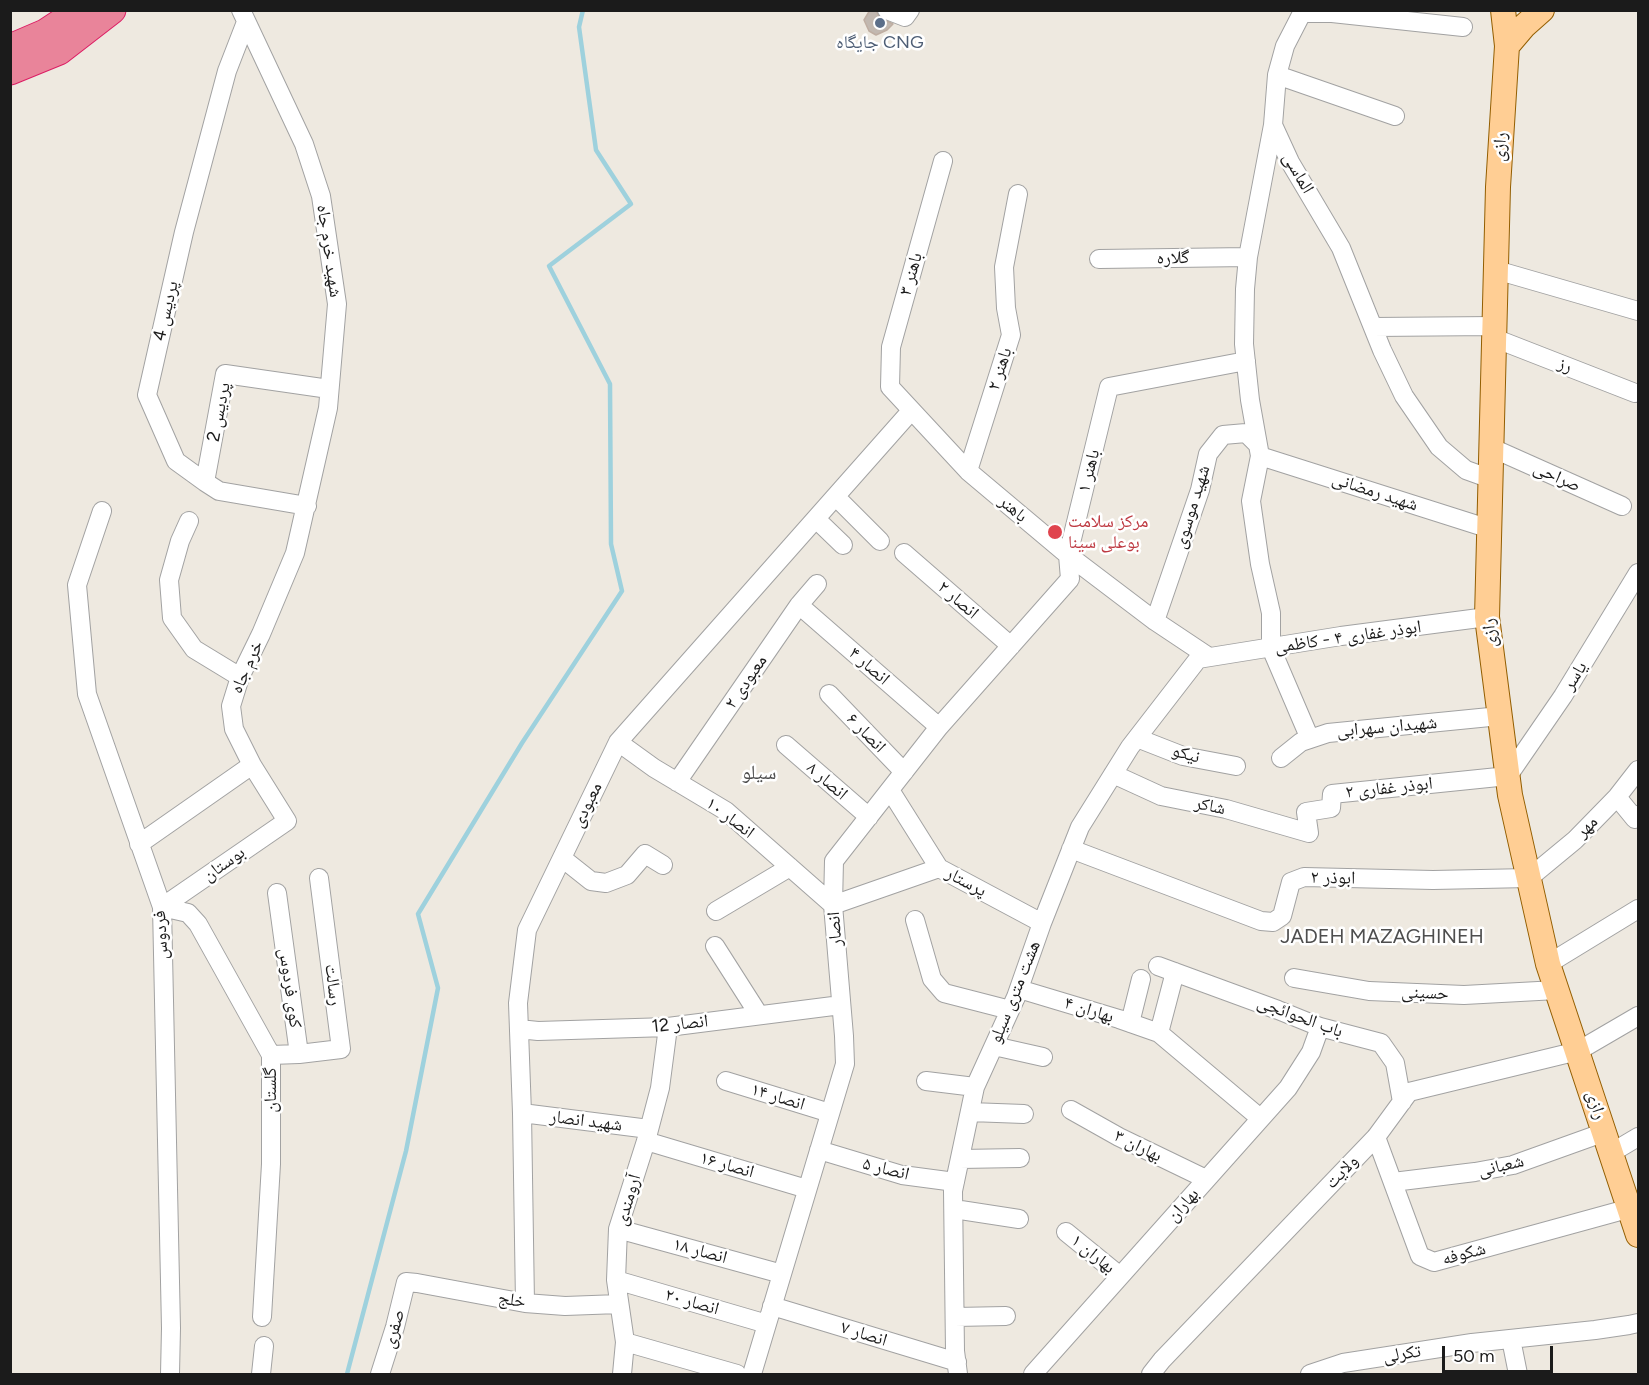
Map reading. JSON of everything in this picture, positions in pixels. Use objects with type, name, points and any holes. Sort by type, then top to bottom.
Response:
[{"type":"highway","points":[[10,28],[57,10]]},
{"type":"highway","points":[[10,48],[45,33],[80,10]]},
{"type":"highway","points":[[10,71],[58,51],[112,10]]},
{"type":"main road","name":"رازی","points":[[1503,10],[1507,46],[1498,188],[1487,617],[1510,795],[1548,964],[1608,1143],[1634,1207],[1638,1235]]},
{"type":"main road","points":[[1507,46],[1542,10]]},
{"type":"street","points":[[887,10],[905,16],[910,10]]},
{"type":"street","name":"الماسی","points":[[1463,27],[1302,12],[1285,45],[1277,75],[1273,125],[1290,162],[1341,248],[1404,396],[1439,447],[1466,470],[1491,479]]},
{"type":"street","name":"شهید خرم جاه","points":[[244,16],[304,144],[321,196],[337,304],[328,408],[307,506]]},
{"type":"street","name":"پردیس 4","points":[[244,16],[184,232],[147,395],[176,461],[205,482],[219,491],[307,506]]},
{"type":"street","points":[[1277,75],[1395,116]]},
{"type":"street","points":[[1273,125],[1248,257],[1245,302],[1244,344],[1250,400],[1259,451],[1251,501],[1260,564],[1271,613],[1271,648],[1310,739]]},
{"type":"street","name":"باهنر ۳","points":[[890,387],[891,347],[943,161]]},
{"type":"street","name":"باهنر ۲","points":[[968,471],[1011,335],[1006,308],[1005,267],[1018,194]]},
{"type":"street","name":"گلاره","points":[[1098,259],[1248,257]]},
{"type":"street","points":[[1496,270],[1638,311]]},
{"type":"street","points":[[1373,327],[1494,332]]},
{"type":"street","name":"رز","points":[[1494,332],[1635,393]]},
{"type":"street","name":"باهنر ۱","points":[[1068,555],[1109,387],[1246,361]]},
{"type":"street","name":"پردیس 2","points":[[205,482],[225,374],[329,389]]},
{"type":"street","name":"باهنر","points":[[890,387],[968,471],[1068,555],[1155,621],[1209,657]]},
{"type":"street","name":"معبودی","points":[[525,1303],[518,1003],[527,930],[618,742],[911,411]]},
{"type":"street","name":"شهید موسوی","points":[[1155,621],[1200,490],[1208,454],[1224,435],[1246,433],[1259,451]]},
{"type":"street","name":"صراحی","points":[[1492,448],[1622,506]]},
{"type":"street","name":"شهید رمضانی","points":[[1259,451],[1490,529]]},
{"type":"street","points":[[836,497],[880,541]]},
{"type":"street","name":"خرم جاه","points":[[287,820],[252,765],[234,729],[231,705],[240,677],[295,553],[307,506]]},
{"type":"street","name":"فردوس","points":[[102,511],[77,585],[87,694],[162,907],[170,1374]]},
{"type":"street","points":[[816,519],[843,545]]},
{"type":"street","points":[[189,521],[180,541],[169,580],[171,618],[194,649],[240,677]]},
{"type":"street","name":"انصار ۲","points":[[904,553],[1011,646]]},
{"type":"street","name":"انصار","points":[[752,1374],[845,1064],[833,905],[834,861],[939,728],[1070,579],[1068,555]]},
{"type":"street","name":"یاسر","points":[[1508,776],[1563,696],[1638,573]]},
{"type":"street","name":"معبودی ۲","points":[[677,782],[799,605],[817,584]]},
{"type":"street","name":"انصار ۴","points":[[799,605],[939,728]]},
{"type":"street","name":"ابوذر غفاری ۴ - کاظمی","points":[[1209,657],[1341,636],[1487,617]]},
{"type":"street","name":"هشت متری سیلو","points":[[957,1368],[955,1182],[975,1087],[1019,989],[1080,827],[1137,738],[1198,659],[1209,657]]},
{"type":"street","name":"انصار ۶","points":[[829,694],[904,772]]},
{"type":"street","name":"شهیدان سهرابی","points":[[1281,758],[1301,742],[1328,733],[1500,716]]},
{"type":"street","name":"نیکو","points":[[1137,738],[1183,756],[1236,766]]},
{"type":"street","name":"انصار ۱۰","points":[[618,742],[654,768],[726,811],[833,905]]},
{"type":"street","name":"انصار ۸","points":[[786,745],[869,817]]},
{"type":"street","points":[[139,844],[252,765]]},
{"type":"street","name":"مهر","points":[[1529,878],[1575,840],[1617,797],[1638,770]]},
{"type":"street","name":"شاکر","points":[[1113,774],[1161,796],[1226,809],[1309,833]]},
{"type":"street","name":"ابوذر غفاری ۲","points":[[1309,833],[1306,812],[1331,808],[1332,794],[1508,776]]},
{"type":"street","name":"پرستار","points":[[890,790],[939,868],[1042,923]]},
{"type":"street","points":[[1617,797],[1635,819],[1638,815]]},
{"type":"street","name":"بوستان","points":[[162,907],[287,820]]},
{"type":"street","name":"ابوذر ۲","points":[[1071,849],[1261,921],[1273,922],[1282,916],[1291,882],[1304,877],[1433,880],[1529,878]]},
{"type":"street","points":[[562,858],[591,880],[606,883],[627,875],[645,854],[663,865]]},
{"type":"street","points":[[716,911],[790,867]]},
{"type":"street","points":[[833,905],[939,868]]},
{"type":"street","name":"رسالت","points":[[299,1054],[341,1049],[319,878]]},
{"type":"street","name":"کوی فردوس","points":[[271,1055],[299,1054],[277,894]]},
{"type":"street","name":"گلستان","points":[[162,907],[188,913],[198,924],[271,1055],[271,1164],[262,1317]]},
{"type":"street","points":[[1548,964],[1638,909]]},
{"type":"street","points":[[915,920],[932,979],[944,993],[1010,1010]]},
{"type":"street","points":[[715,946],[759,1015]]},
{"type":"street","name":"باب الحوائجی","points":[[1158,1034],[1167,969],[1320,1027],[1382,1043],[1395,1063],[1402,1102]]},
{"type":"street","name":"حسینی","points":[[1294,978],[1369,991],[1464,994],[1557,990]]},
{"type":"street","points":[[1130,1023],[1141,979]]},
{"type":"street","name":"بهاران ۴","points":[[1019,989],[1130,1023],[1158,1034],[1260,1118]]},
{"type":"street","name":"انصار 12","points":[[519,1029],[538,1031],[668,1027],[841,1005]]},
{"type":"street","name":"ولایت","points":[[1150,1374],[1376,1137],[1409,1092],[1578,1051],[1638,1016]]},
{"type":"street","name":"آرومندی","points":[[622,1374],[625,1342],[616,1280],[618,1229],[660,1088],[668,1027]]},
{"type":"street","name":"بهاران","points":[[1033,1374],[1288,1088],[1311,1052],[1320,1027]]},
{"type":"street","points":[[994,1046],[1043,1057]]},
{"type":"street","name":"انصار ۱۴","points":[[726,1081],[830,1113]]},
{"type":"street","points":[[926,1081],[975,1087]]},
{"type":"street","name":"بهاران ۳","points":[[1071,1110],[1119,1137],[1206,1179]]},
{"type":"street","points":[[970,1112],[1024,1113]]},
{"type":"street","name":"شهید انصار","points":[[522,1113],[647,1135]]},
{"type":"street","name":"انصار ۱۶","points":[[647,1135],[807,1188]]},
{"type":"street","name":"شکوفه","points":[[1376,1137],[1420,1256],[1434,1262],[1634,1207]]},
{"type":"street","name":"شعبانی","points":[[1393,1182],[1475,1172],[1638,1137]]},
{"type":"street","name":"انصار ۵","points":[[819,1150],[902,1175],[955,1182]]},
{"type":"street","points":[[960,1159],[1020,1158]]},
{"type":"street","points":[[954,1209],[1018,1219]]},
{"type":"street","name":"انصار ۱۸","points":[[618,1229],[782,1274]]},
{"type":"street","name":"۱ بهاران","points":[[1066,1232],[1120,1276]]},
{"type":"street","name":"انصار ۲۰","points":[[616,1280],[770,1315]]},
{"type":"street","name":"خلج","points":[[406,1282],[525,1303],[565,1306],[619,1304]]},
{"type":"street","name":"صفری","points":[[380,1374],[406,1282]]},
{"type":"street","name":"انصار ۷","points":[[770,1315],[957,1368]]},
{"type":"street","points":[[955,1317],[1006,1316]]},
{"type":"street","name":"تکرلی","points":[[1310,1374],[1343,1363],[1472,1343],[1595,1330],[1638,1323]]},
{"type":"street","points":[[1511,1339],[1518,1374]]},
{"type":"street","points":[[625,1342],[687,1367],[737,1374]]},
{"type":"street","points":[[261,1374],[264,1346]]},
{"type":"building","name":"جایگاه CNG","points":[[870,10],[876,10],[879,17],[893,24],[876,35],[869,31],[864,20]]},
{"type":"waterway","points":[[347,1374],[406,1151],[438,988],[418,914],[522,743],[622,591],[611,544],[610,384],[549,266],[631,204],[596,150],[579,27],[583,10]]},
{"type":"place","name":"جایگاه CNG","points":[[880,23]]},
{"type":"place","name":"مرکز سلامت بوعلی سینا","points":[[1055,532]]},
{"type":"district","name":"سیلو","points":[[759,773]]},
{"type":"district","name":"JADEH MAZAGHINEH","points":[[1382,937]]}]
